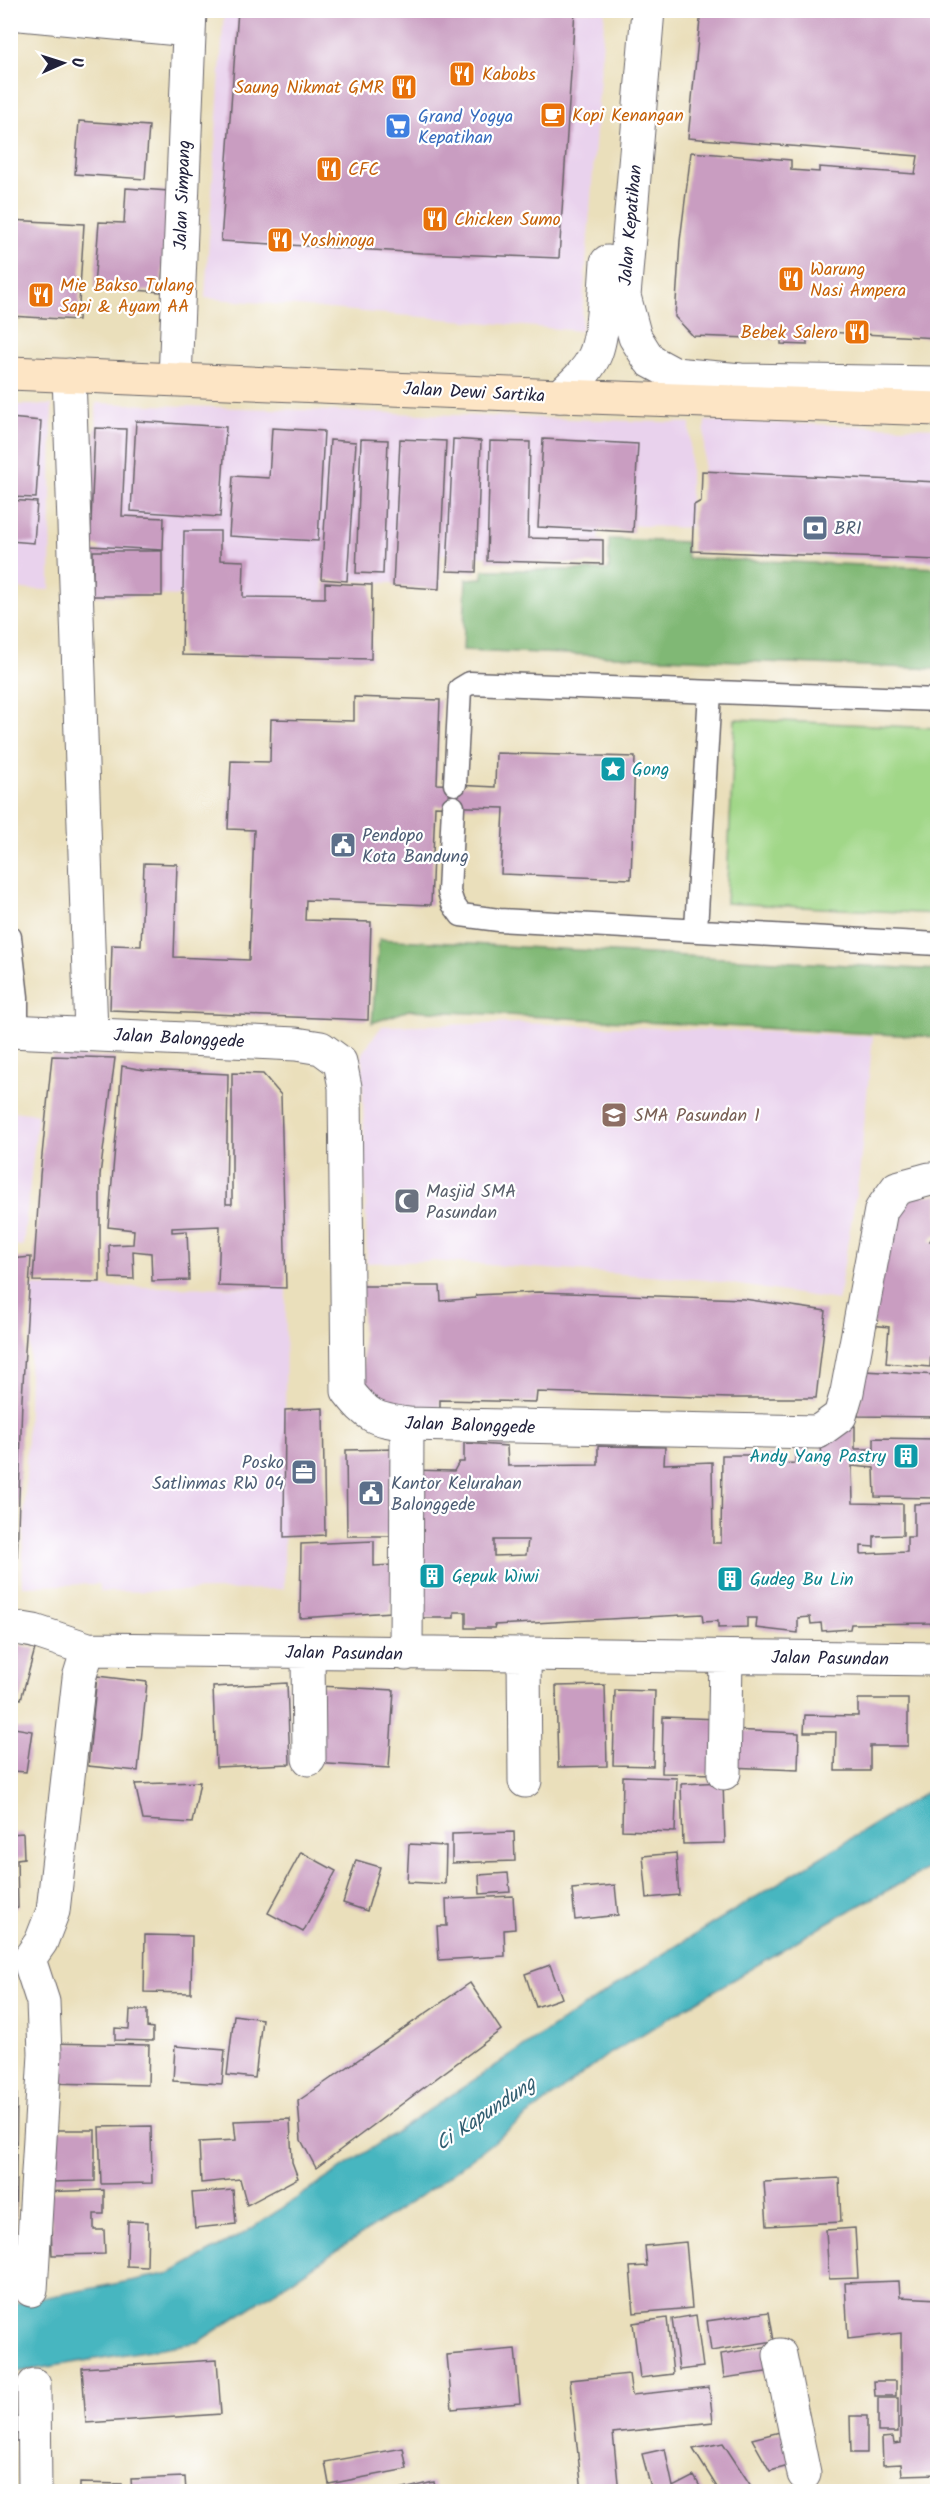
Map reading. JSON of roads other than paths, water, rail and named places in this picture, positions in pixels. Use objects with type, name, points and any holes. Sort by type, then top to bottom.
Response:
[{"type":"main road","name":"Jalan Dewi Sartika","points":[[10,373],[560,396],[936,396]]},
{"type":"street","name":"Jalan Kepatihan","points":[[560,396],[581,377],[595,355],[602,321],[630,10]]},
{"type":"street","name":"Jalan Kepatihan","points":[[648,10],[624,296],[635,338],[650,362],[674,374],[936,396]]},
{"type":"street","points":[[10,13],[189,20]]},
{"type":"street","name":"Jalan Simpang","points":[[175,379],[189,20]]},
{"type":"street","points":[[69,375],[91,1034]]},
{"type":"street","name":"Jalan Balonggede","points":[[14,1031],[297,1044],[321,1048],[340,1062],[345,1088],[348,1391],[363,1411],[380,1420],[406,1424],[818,1432],[840,1416],[847,1392],[881,1210],[897,1188],[938,1179]]},
{"type":"street","points":[[406,1424],[406,1654]]},
{"type":"street","name":"Jalan Pasundan","points":[[10,1627],[34,1631],[88,1649],[938,1659]]},
{"type":"street","points":[[31,2290],[45,2054],[43,2002],[20,1959],[41,1941],[53,1911],[79,1678],[88,1649]]},
{"type":"street","points":[[308,1653],[309,1760]]},
{"type":"street","points":[[524,1654],[525,1781]]},
{"type":"street","points":[[724,1773],[726,1657]]},
{"type":"street","points":[[780,2355],[804,2474]]},
{"type":"street","points":[[34,2385],[35,2492]]},
{"type":"lane","points":[[455,784],[460,689],[471,683],[938,700]]},
{"type":"lane","points":[[696,930],[710,692]]},
{"type":"lane","points":[[453,807],[449,892],[453,904],[461,915],[499,920],[938,944]]},
{"type":"lane","points":[[10,937],[17,997],[14,1031]]},
{"type":"water","name":"Ci Kapundung","points":[[937,1789],[937,1864],[830,1921],[606,2056],[434,2187],[198,2342],[11,2373],[11,2304],[171,2273],[243,2234],[660,1956],[925,1793]]},
{"type":"place","name":"Kabobs","points":[[462,74]]},
{"type":"place","name":"Saung Nikmat GMR","points":[[404,87]]},
{"type":"place","name":"Kopi Kenangan","points":[[553,115]]},
{"type":"place","name":"Grand Yogya Kepatihan","points":[[398,126]]},
{"type":"place","name":"CFC","points":[[329,169]]},
{"type":"place","name":"Chicken Sumo","points":[[435,219]]},
{"type":"place","name":"Yoshinoya","points":[[280,240]]},
{"type":"place","name":"Warung Nasi Ampera","points":[[791,279]]},
{"type":"place","name":"Mie Bakso Tulang Sapi & Ayam AA","points":[[41,295]]},
{"type":"place","name":"Bebek Salero","points":[[857,332]]},
{"type":"place","name":"BRI","points":[[815,528]]},
{"type":"place","name":"Gong","points":[[613,769]]},
{"type":"place","name":"Pendopo Kota Bandung","points":[[343,845]]},
{"type":"place","name":"SMA Pasundan 1","points":[[614,1115]]},
{"type":"place","name":"Masjid SMA Pasundan","points":[[407,1201]]},
{"type":"place","name":"Andy Yang Pastry","points":[[906,1456]]},
{"type":"place","name":"Posko Satlinmas RW 04","points":[[304,1472]]},
{"type":"place","name":"Kantor Kelurahan Balonggede","points":[[371,1493]]},
{"type":"place","name":"Gepuk Wiwi","points":[[432,1576]]},
{"type":"place","name":"Gudeg Bu Lin","points":[[730,1579]]}]
